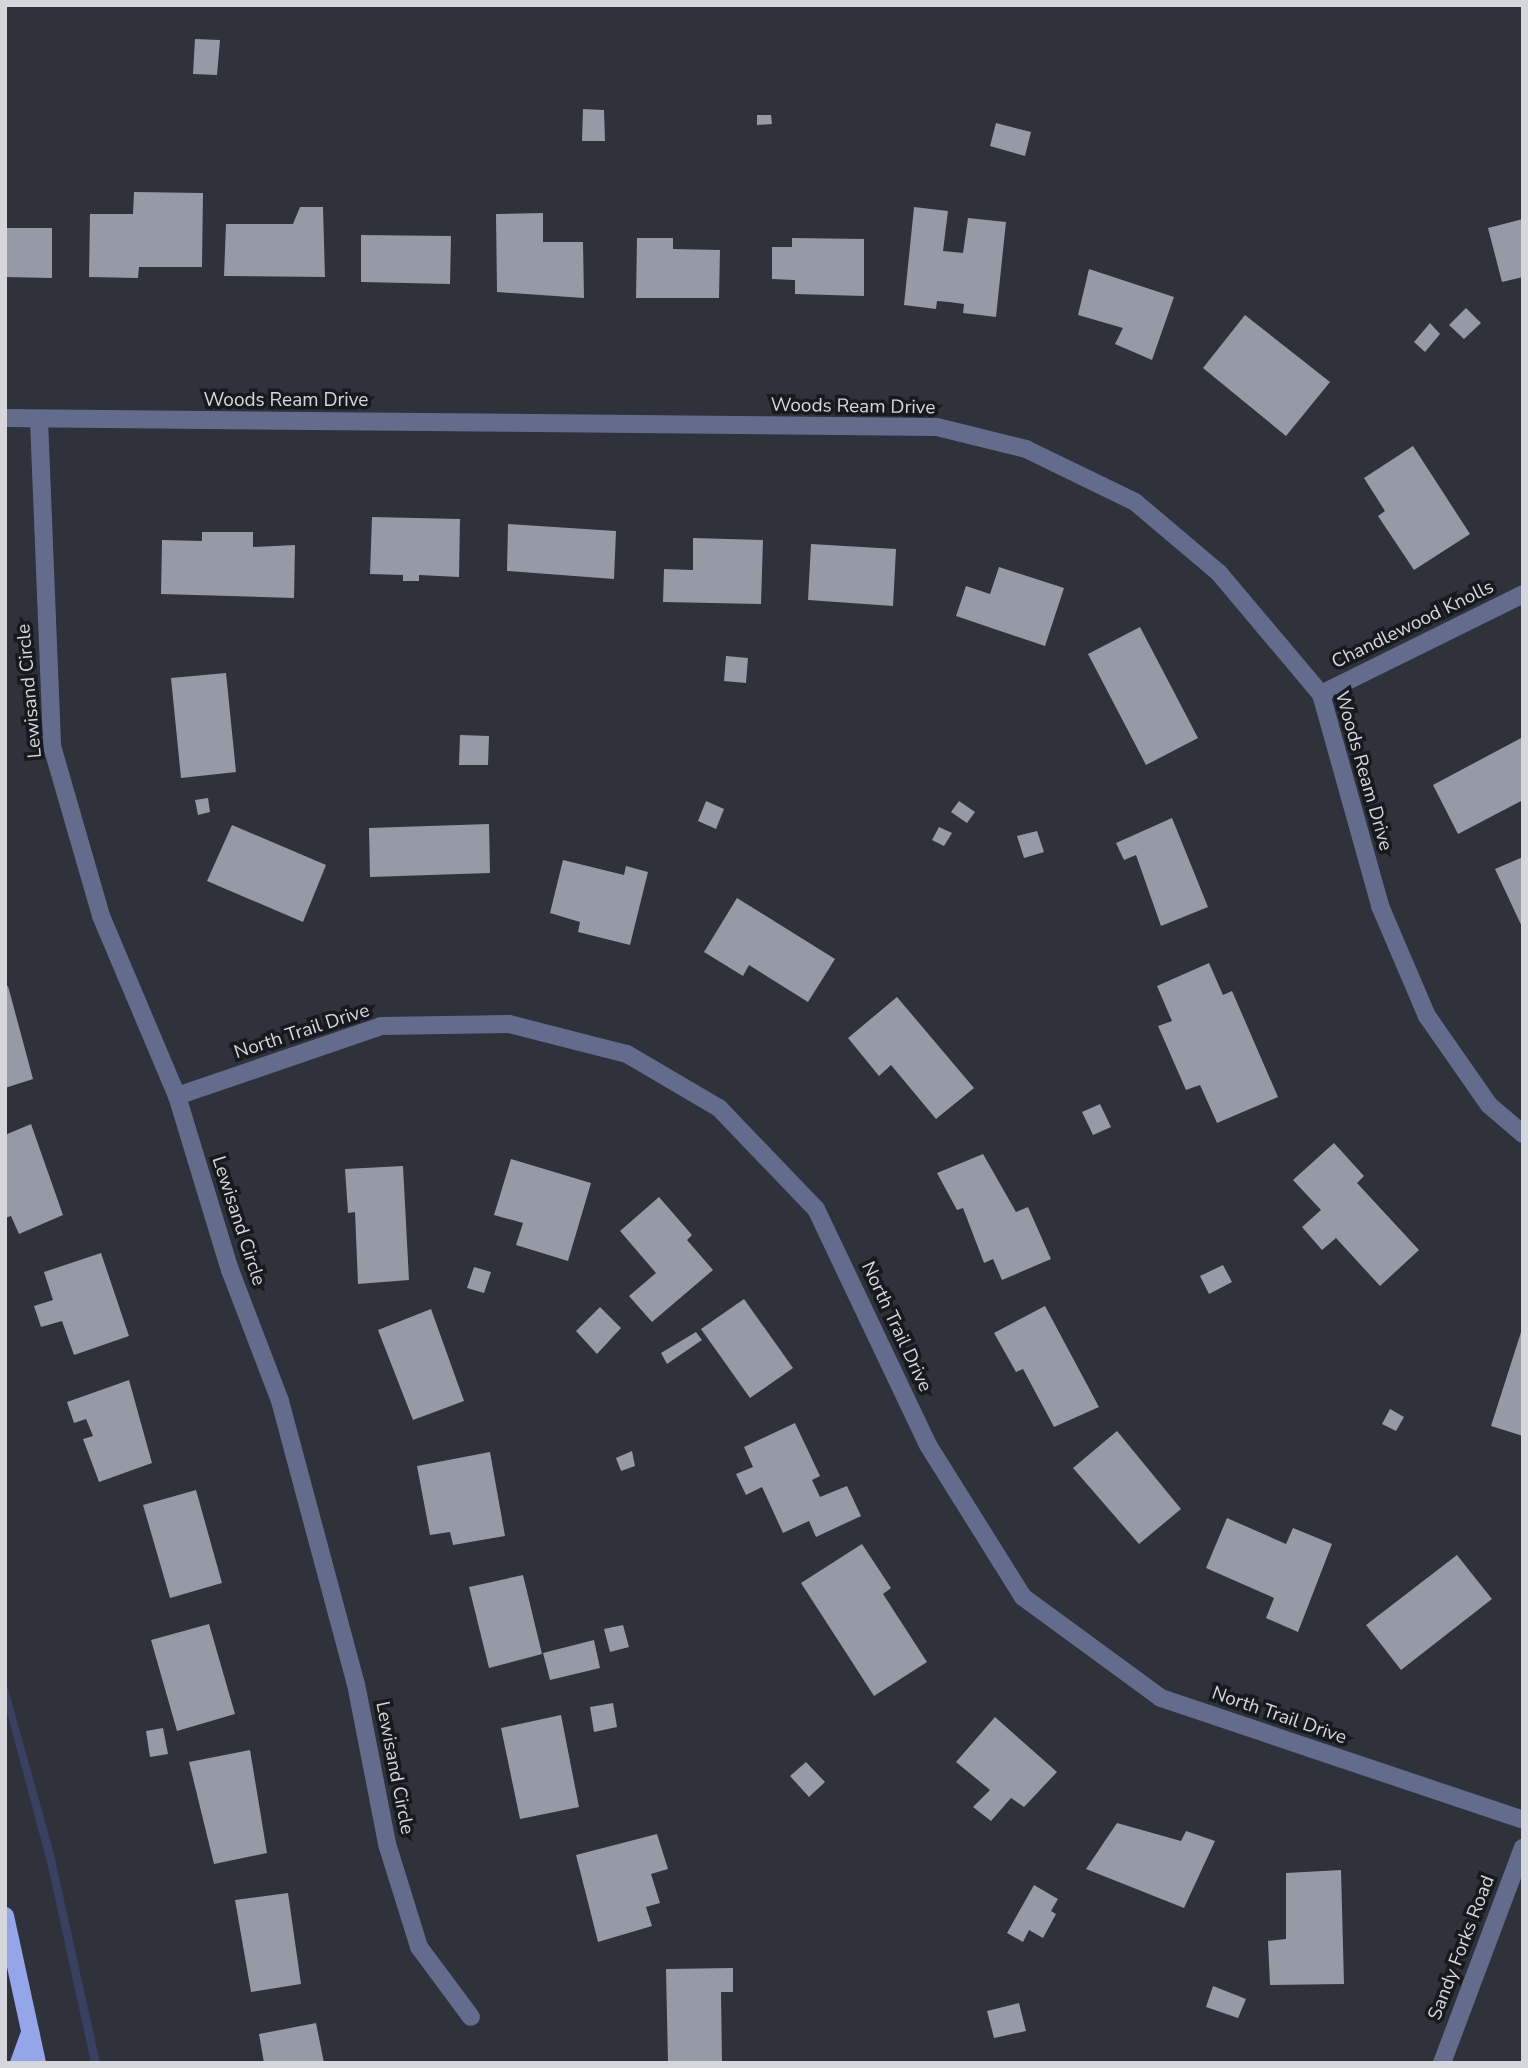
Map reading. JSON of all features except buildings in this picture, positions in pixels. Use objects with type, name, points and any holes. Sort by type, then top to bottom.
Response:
[{"type":"main road","points":[[5,1916],[37,2063]]},
{"type":"main road","points":[[19,2063],[31,2029]]},
{"type":"street","name":"Woods Ream Drive","points":[[5,418],[937,428],[1026,449],[1135,502],[1219,573],[1321,694],[1380,906],[1427,1016],[1489,1105],[1523,1134]]},
{"type":"street","name":"Lewisand Circle","points":[[39,420],[52,746],[101,916],[177,1096],[230,1270],[280,1401],[356,1684],[387,1844],[419,1947],[471,2017]]},
{"type":"street","name":"Chandlewood Knolls","points":[[1321,694],[1523,594]]},
{"type":"street","name":"North Trail Drive","points":[[177,1096],[381,1026],[509,1024],[627,1054],[719,1108],[816,1209],[928,1445],[1023,1597],[1161,1698],[1523,1820]]},
{"type":"street","name":"Sandy Forks Road","points":[[1442,2063],[1523,1848]]},
{"type":"shaded area","points":[[5,1678],[53,1850],[100,2063],[91,2063],[48,1866],[5,1705]]}]
